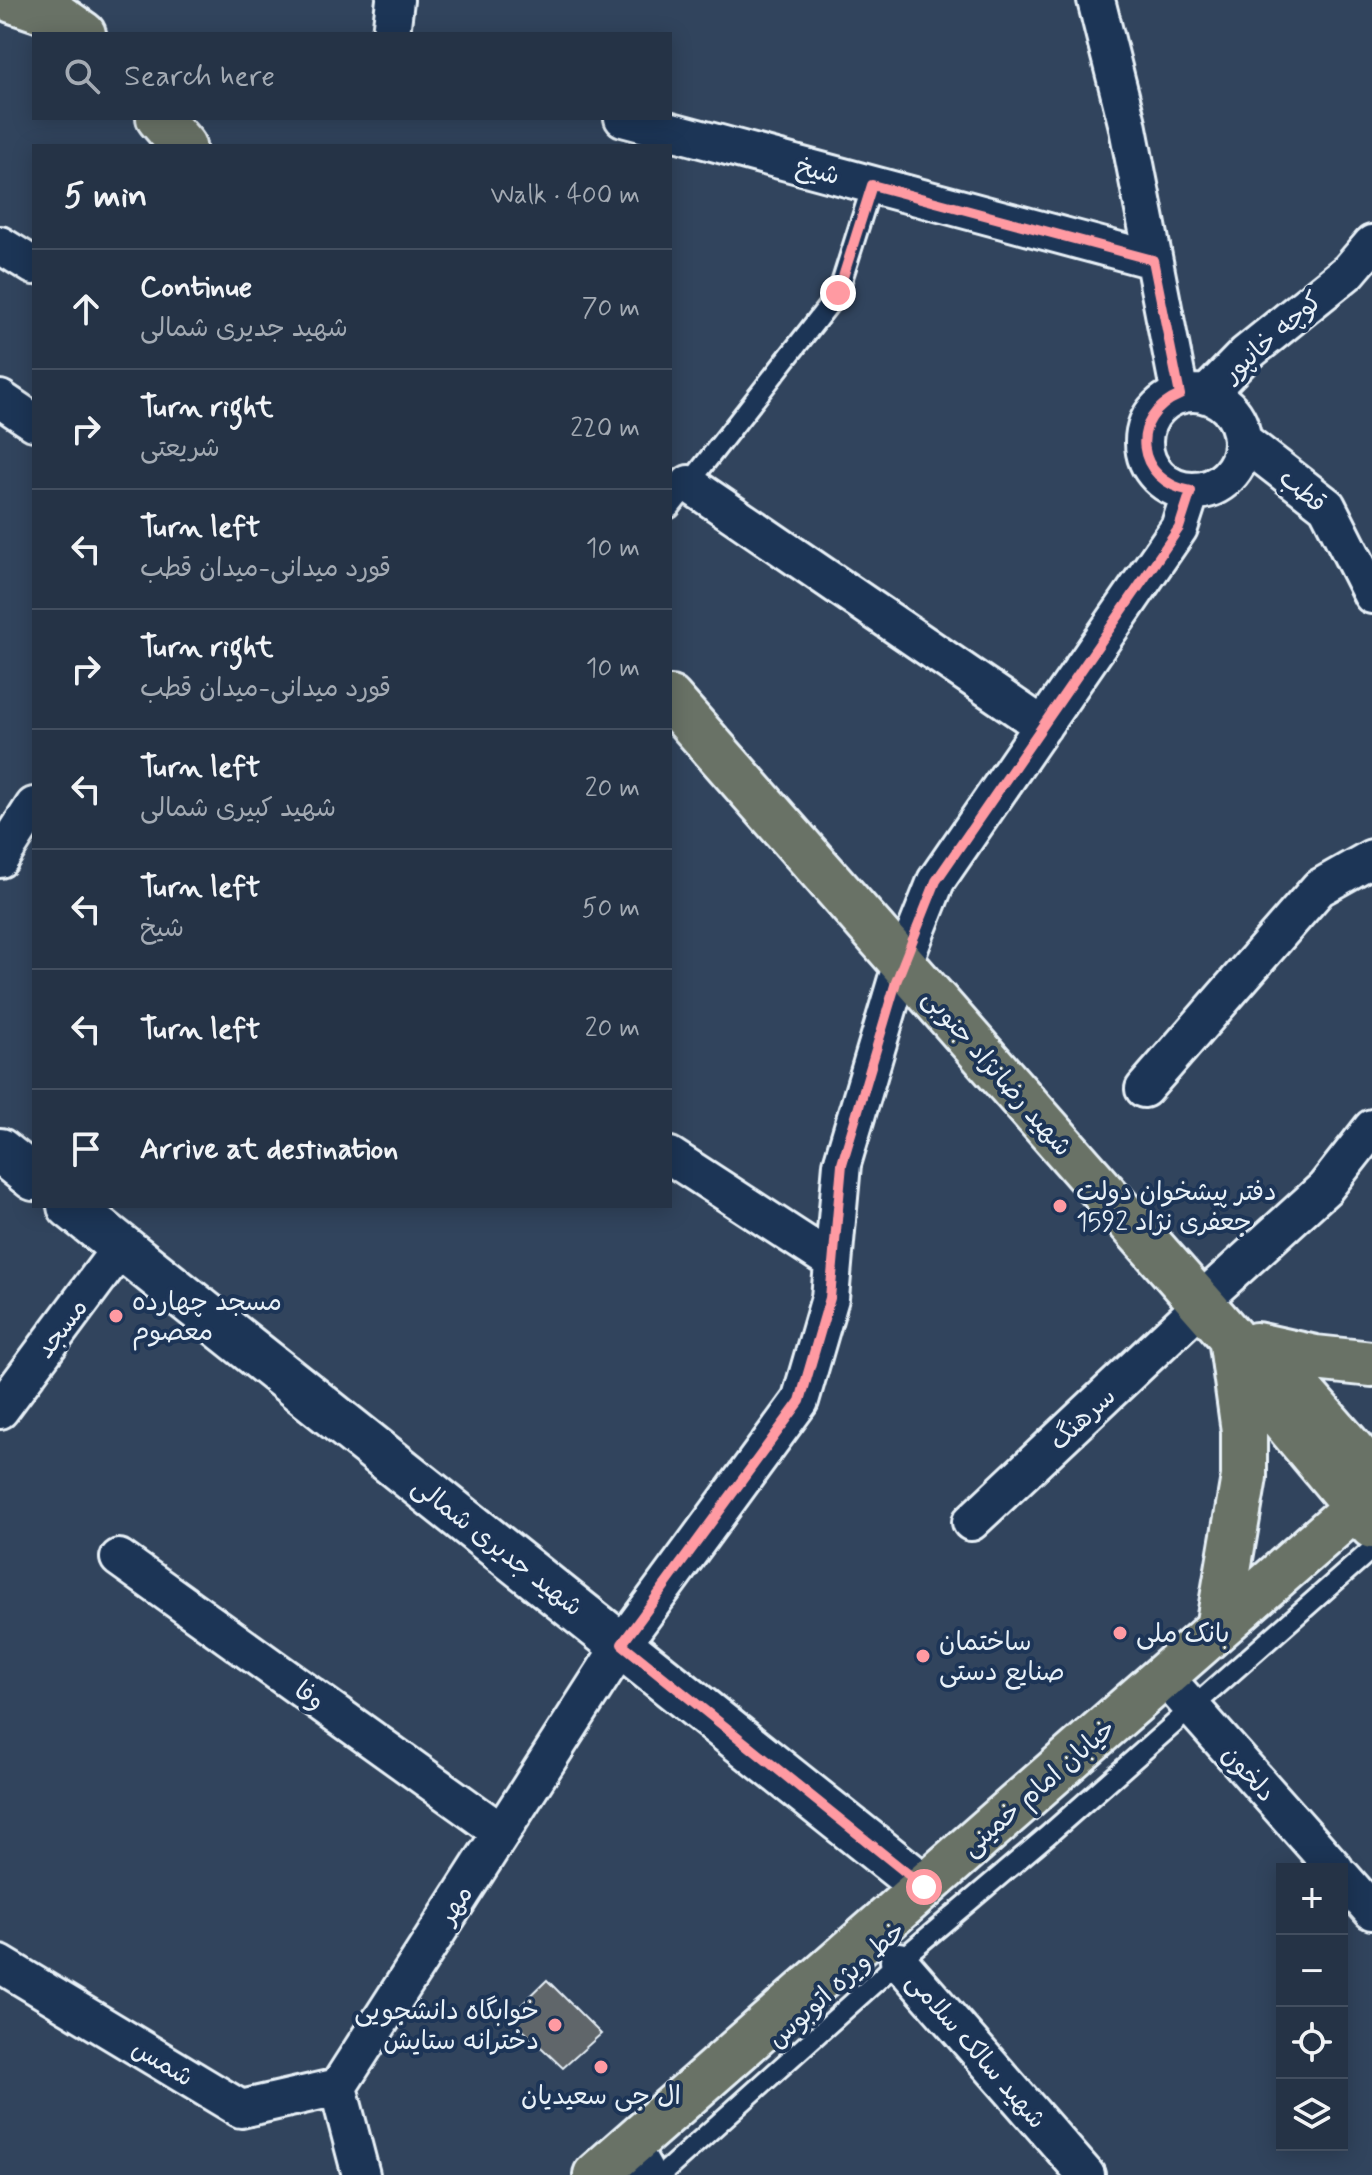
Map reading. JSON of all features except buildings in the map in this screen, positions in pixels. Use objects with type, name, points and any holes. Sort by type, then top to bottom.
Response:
[{"type":"main road","points":[[72,0],[84,32]]},
{"type":"main road","points":[[17,1],[56,15],[82,32]]},
{"type":"main road","points":[[161,120],[181,144]]},
{"type":"main road","name":"شهید رضانژاد جنوبی","points":[[672,701],[1243,1349],[1368,1500]]},
{"type":"main road","points":[[0,1151],[32,1176]]},
{"type":"main road","name":"شهید جدیری شمالی","points":[[72,1208],[924,1887]]},
{"type":"main road","points":[[1218,1628],[1244,1477],[1243,1349],[1372,1364]]},
{"type":"main road","name":"خیابان امام خمینی","points":[[596,2175],[639,2160],[924,1887],[1368,1500]]},
{"type":"street","points":[[391,32],[395,0]]},
{"type":"street","points":[[1096,0],[1127,123],[1153,260],[1193,395]]},
{"type":"street","name":"شیخ","points":[[630,120],[1153,260]]},
{"type":"street","name":"کوچه خانپور","points":[[1193,395],[1349,271],[1372,244]]},
{"type":"street","points":[[0,245],[32,265]]},
{"type":"street","points":[[1193,395],[1218,400],[1230,411],[1238,424],[1242,440],[1239,456],[1227,476],[1207,489],[1191,491],[1176,488],[1162,480],[1152,469],[1144,444],[1150,418],[1168,400],[1193,395]]},
{"type":"street","points":[[0,399],[32,421]]},
{"type":"street","name":"قطب","points":[[1242,440],[1327,506],[1372,595]]},
{"type":"street","name":"مهر","points":[[338,2087],[622,1644],[800,1401],[830,1298],[842,1164],[896,982],[936,881],[1179,528],[1191,491]]},
{"type":"street","points":[[680,496],[1043,726]]},
{"type":"street","points":[[0,859],[32,809]]},
{"type":"street","points":[[1144,1089],[1319,888],[1372,858]]},
{"type":"street","name":"سرهنگ","points":[[971,1522],[1192,1314],[1213,1290],[1325,1188],[1372,1128]]},
{"type":"street","points":[[672,1157],[833,1262]]},
{"type":"street","name":"مسجد","points":[[0,1410],[121,1247]]},
{"type":"street","name":"وفا","points":[[119,1558],[501,1832]]},
{"type":"street","name":"دلخون","points":[[1164,1676],[1330,1863]]},
{"type":"street","points":[[1348,1884],[1372,1911]]},
{"type":"street","name":"شهید سالک سلامی","points":[[899,1961],[1086,2175]]},
{"type":"street","name":"شمس","points":[[0,1964],[241,2109],[338,2087]]},
{"type":"street","points":[[338,2087],[361,2175]]},
{"type":"lane","points":[[680,496],[838,293],[872,185]]},
{"type":"lane","name":"خط ویژه اتوبوس","points":[[661,2175],[899,1961],[1048,1835],[1372,1549]]},
{"type":"place","name":"دفتر پیشخوان دولت 1592 جعفری نژاد","points":[[1060,1206]]},
{"type":"place","name":"مسجد چهارده معصوم","points":[[116,1316]]},
{"type":"place","name":"بانک ملی","points":[[1120,1633]]},
{"type":"place","name":"ساختمان صنایع دستی","points":[[923,1656]]},
{"type":"place","name":"خوابگاه دانشجویی دخترانه ستایش","points":[[555,2025]]},
{"type":"place","name":"ال جی سعیدیان","points":[[601,2067]]},
{"type":"route","points":[[838,293],[872,185],[1153,260],[1180,395],[1168,400],[1150,418],[1144,444],[1152,469],[1162,480],[1176,488],[1191,491],[1179,528],[936,881],[896,982],[842,1164],[830,1298],[800,1401],[622,1644],[924,1887]]}]
